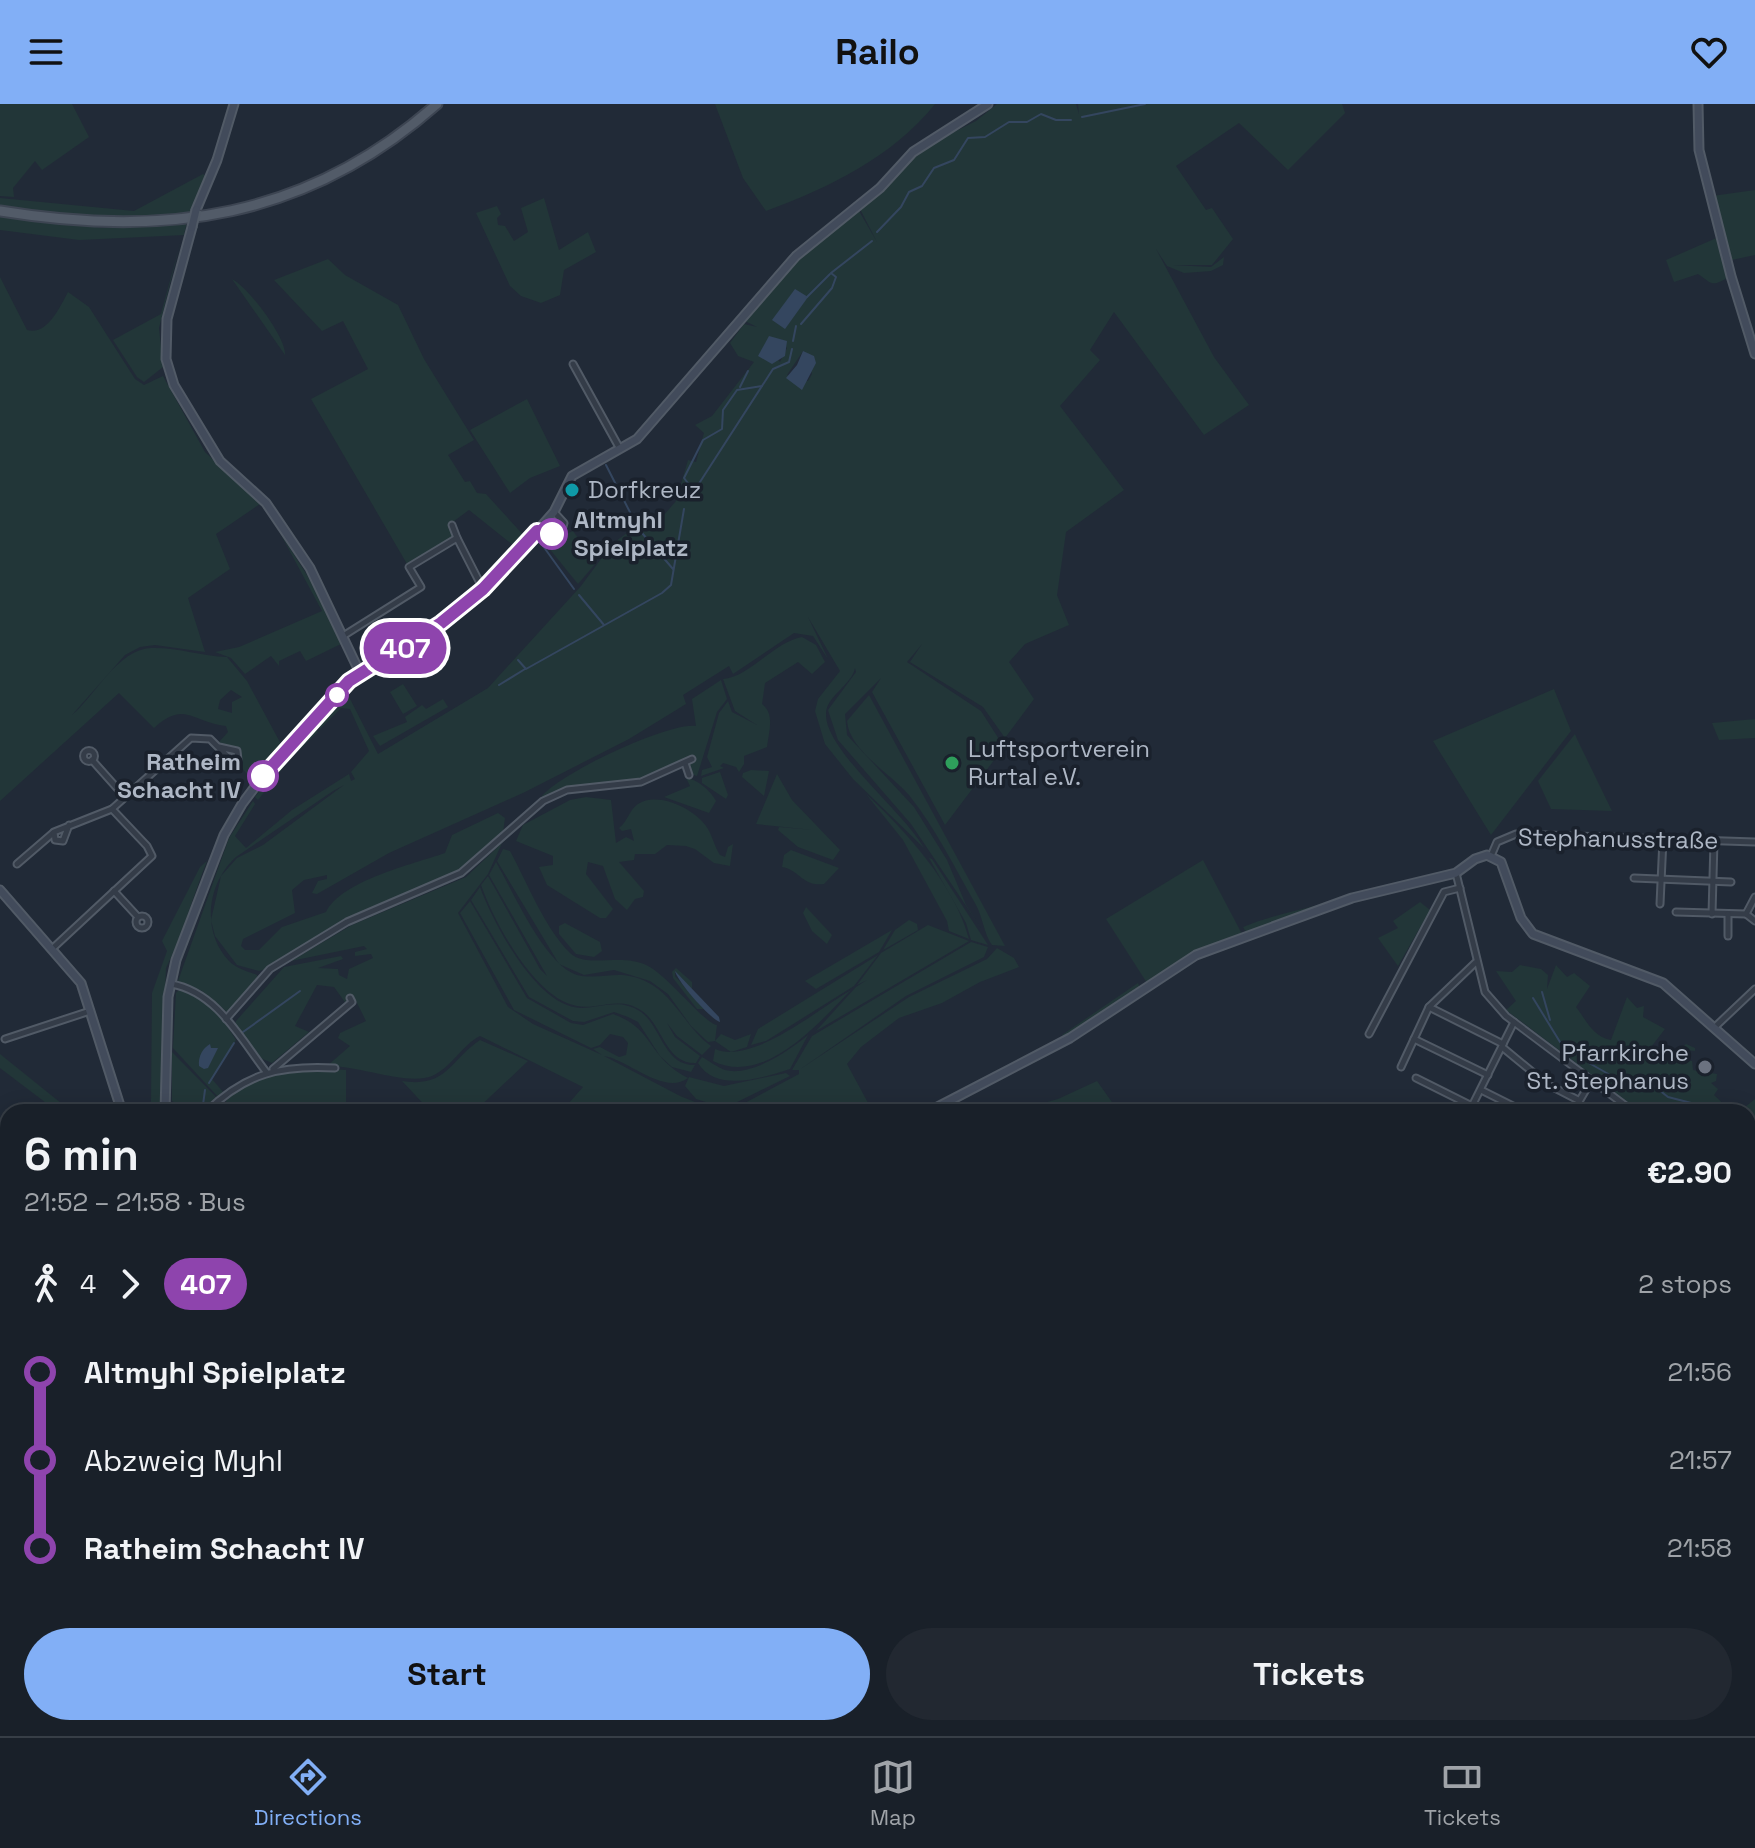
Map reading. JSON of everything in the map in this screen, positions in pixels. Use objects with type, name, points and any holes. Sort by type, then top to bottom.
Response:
[{"type":"main road","points":[[234,104],[217,160],[196,210],[167,319],[166,359],[174,385],[220,461],[253,488],[310,568],[360,673]]},
{"type":"main road","points":[[0,211],[61,221],[137,224],[244,209],[282,197],[342,170],[399,134],[437,104]]},
{"type":"main road","points":[[165,1104],[169,983],[224,835],[242,804],[278,756],[360,673],[417,641],[483,589],[554,512],[576,471],[621,450],[665,410],[796,256],[880,188],[913,152],[988,104]]},
{"type":"main road","points":[[1698,104],[1699,150],[1731,276],[1755,354]]},
{"type":"main road","points":[[943,1104],[1070,1038],[1196,955],[1352,898],[1456,873],[1475,859],[1491,856],[1501,862],[1521,918],[1533,934],[1647,975],[1716,1026],[1755,1064]]},
{"type":"main road","points":[[0,890],[74,971],[119,1104]]},
{"type":"street","points":[[573,364],[621,450]]},
{"type":"street","points":[[537,531],[550,534],[562,530],[564,523],[554,512]]},
{"type":"street","points":[[452,525],[483,589]]},
{"type":"street","points":[[343,636],[421,587],[409,567],[457,538]]},
{"type":"street","points":[[17,864],[54,832],[112,809],[191,738],[203,736],[219,747]]},
{"type":"street","points":[[226,1019],[270,969],[347,922],[461,873],[543,801],[567,790],[641,782],[692,759]]},
{"type":"street","points":[[92,760],[125,797]]},
{"type":"street","points":[[685,763],[689,775]]},
{"type":"street","points":[[53,948],[152,856],[147,846],[112,809]]},
{"type":"street","points":[[54,832],[55,840],[63,841],[69,825]]},
{"type":"street","name":"Stephanusstraße","points":[[1491,856],[1497,842],[1516,834],[1755,842]]},
{"type":"street","points":[[1660,904],[1663,839]]},
{"type":"street","points":[[1712,914],[1714,841]]},
{"type":"street","points":[[1456,873],[1485,992],[1514,1022],[1623,1104]]},
{"type":"street","points":[[1634,878],[1731,882]]},
{"type":"street","points":[[1369,1034],[1430,913],[1444,892],[1460,888]]},
{"type":"street","points":[[114,891],[137,916]]},
{"type":"street","points":[[1746,914],[1755,897]]},
{"type":"street","points":[[1676,912],[1746,914],[1755,921]]},
{"type":"street","points":[[1728,914],[1728,936]]},
{"type":"street","points":[[1401,1067],[1429,1007],[1476,962]]},
{"type":"street","points":[[169,983],[205,997],[270,1071]]},
{"type":"street","points":[[1716,1026],[1755,989]]},
{"type":"street","points":[[215,1104],[232,1089],[270,1071],[352,1002],[350,998]]},
{"type":"street","points":[[1429,1007],[1503,1046],[1547,1084],[1578,1100]]},
{"type":"street","points":[[5,1039],[90,1011]]},
{"type":"street","points":[[1474,1104],[1514,1022]]},
{"type":"street","points":[[1414,1039],[1488,1075]]},
{"type":"street","points":[[270,1071],[335,1068]]},
{"type":"street","points":[[1416,1078],[1462,1104]]},
{"type":"street","points":[[1576,1104],[1591,1081]]},
{"type":"street","points":[[1481,1090],[1509,1104]]},
{"type":"green space","points":[[0,104],[72,104],[89,137],[42,170],[35,161],[13,188],[14,197],[0,196]]},
{"type":"green space","points":[[715,104],[935,104],[900,140],[858,169],[766,211],[743,178]]},
{"type":"green space","points":[[997,104],[1076,104],[1079,114],[1078,104],[1342,104],[1345,113],[1288,170],[1239,123],[1176,166],[1206,210],[1212,208],[1233,239],[1212,265],[1172,265],[1211,267],[1224,257],[1223,265],[1211,271],[1184,273],[1167,266],[1156,249],[1214,357],[1249,405],[1204,435],[1114,312],[1090,350],[1100,360],[1060,406],[1124,490],[1066,532],[1057,595],[1069,625],[1025,644],[1009,662],[1034,699],[1005,738],[983,707],[910,662],[922,644],[907,662],[981,711],[1004,747],[945,825],[872,692],[881,678],[845,714],[847,735],[914,807],[947,860],[966,905],[981,928],[911,824],[838,740],[828,710],[856,672],[855,668],[827,708],[829,729],[851,763],[924,848],[853,779],[825,744],[815,711],[818,699],[840,671],[808,617],[828,659],[813,636],[794,633],[733,674],[729,666],[683,695],[686,704],[629,739],[525,792],[389,853],[317,894],[312,893],[318,881],[327,879],[327,875],[304,880],[292,890],[295,913],[243,939],[241,946],[245,950],[259,950],[282,927],[326,912],[346,891],[362,883],[445,853],[452,835],[498,813],[505,818],[502,840],[461,875],[358,918],[276,966],[259,971],[237,965],[215,936],[211,921],[214,936],[229,961],[239,968],[257,975],[259,985],[235,1011],[227,1012],[202,991],[178,981],[229,838],[253,801],[255,804],[235,836],[246,848],[292,810],[349,774],[351,781],[355,779],[351,772],[369,751],[350,709],[341,708],[320,729],[318,723],[346,691],[378,754],[488,688],[581,586],[612,544],[627,533],[651,526],[676,501],[688,460],[696,462],[704,433],[695,425],[712,416],[754,362],[738,356],[730,343],[744,324],[757,327],[745,321],[802,256],[859,211],[877,242],[860,209],[920,149],[976,121]],"holes":[[[782,340],[787,348],[780,362],[765,344]],[[803,351],[812,374],[808,381],[787,375]],[[344,785],[263,845],[237,858],[222,875],[236,857]],[[221,877],[211,919],[214,894]]]},
{"type":"green space","points":[[203,174],[206,176],[189,217],[109,222],[0,208],[0,198],[134,211]]},
{"type":"green space","points":[[1755,190],[1755,255],[1727,261],[1731,276],[1716,283],[1698,274],[1674,282],[1666,260],[1721,236],[1712,196]]},
{"type":"green space","points":[[544,198],[559,250],[588,232],[596,252],[564,270],[560,295],[541,303],[521,296],[510,286],[476,213],[497,206],[501,214],[497,218],[498,225],[505,226],[514,241],[528,232],[521,208]]},
{"type":"green space","points":[[0,216],[103,228],[187,222],[184,235],[79,240],[0,230]]},
{"type":"green space","points":[[181,240],[159,328],[163,367],[144,382],[137,377],[113,340],[161,314]]},
{"type":"green space","points":[[328,259],[345,275],[398,305],[424,359],[474,440],[448,455],[465,482],[470,481],[477,493],[486,494],[527,539],[518,549],[469,510],[450,524],[455,536],[407,564],[311,399],[368,369],[343,321],[322,331],[274,280]]},
{"type":"green space","points":[[0,277],[27,330],[34,331],[47,325],[68,292],[89,307],[135,379],[144,385],[163,376],[205,452],[260,504],[216,534],[230,569],[188,598],[205,652],[155,645],[140,647],[125,655],[72,715],[118,665],[139,650],[160,648],[227,657],[247,681],[282,746],[265,769],[258,763],[248,775],[237,763],[242,757],[239,749],[219,742],[228,732],[226,726],[181,714],[173,715],[154,728],[119,693],[0,801]],"holes":[[[231,690],[242,697],[232,702],[232,713],[218,709],[220,700]]]},
{"type":"green space","points":[[232,279],[265,313],[284,347],[285,355]]},
{"type":"green space","points":[[527,399],[560,466],[530,478],[510,493],[470,430]]},
{"type":"green space","points":[[573,531],[596,563],[578,584],[548,547],[554,539]]},
{"type":"green space","points":[[280,533],[309,578],[341,644],[306,661],[300,651],[279,661],[279,666],[271,656],[245,674],[231,658],[215,652],[239,647],[322,611]]},
{"type":"green space","points":[[802,637],[816,645],[825,662],[812,674],[798,662],[765,683],[762,704],[769,713],[770,723],[767,747],[744,756],[739,772],[736,767],[723,763],[720,766],[724,768],[701,776],[702,770],[712,767],[707,757],[719,713],[728,701],[732,712],[757,725],[735,711],[723,679],[742,673],[781,646]]},
{"type":"green space","points":[[721,680],[727,699],[717,712],[697,776],[691,774],[688,766],[694,761],[691,757],[636,781],[570,788],[540,799],[566,777],[612,752],[662,732],[696,726],[692,699]]},
{"type":"green space","points":[[403,684],[417,706],[403,714],[390,692]]},
{"type":"green space","points":[[1554,689],[1571,731],[1491,835],[1433,741]]},
{"type":"green space","points":[[869,695],[1005,946],[992,945],[976,905],[919,808],[855,742],[847,721]]},
{"type":"green space","points":[[443,699],[448,707],[380,746],[373,736],[407,722],[405,717],[422,705],[426,709]]},
{"type":"green space","points":[[1755,719],[1755,738],[1719,740],[1712,723]]},
{"type":"green space","points":[[315,728],[318,732],[289,760],[258,800],[255,797],[279,764]]},
{"type":"green space","points":[[1575,734],[1612,811],[1551,809],[1538,781]]},
{"type":"green space","points":[[769,771],[764,796],[742,777],[743,773]]},
{"type":"green space","points":[[720,772],[728,795],[726,799],[702,783],[702,778]]},
{"type":"green space","points":[[777,774],[792,800],[840,850],[833,860],[798,847],[778,830],[779,827],[813,830],[756,824]]},
{"type":"green space","points":[[686,778],[699,783],[714,797],[716,801],[709,813],[664,797],[690,786]]},
{"type":"green space","points":[[866,794],[912,842],[941,879],[953,899],[969,939],[949,931],[947,921],[903,840]]},
{"type":"green space","points":[[586,797],[611,800],[616,843],[626,837],[634,841],[631,829],[622,831],[619,828],[638,804],[655,800],[684,808],[706,826],[720,855],[725,857],[728,847],[733,844],[730,866],[714,863],[686,846],[667,845],[655,854],[635,854],[634,860],[619,862],[644,891],[643,897],[635,899],[627,910],[615,899],[603,866],[588,862],[586,874],[613,909],[606,918],[600,918],[547,885],[539,867],[553,865],[553,856],[516,841],[523,825],[570,800]]},
{"type":"green space","points":[[502,843],[488,874],[458,913],[508,1007],[533,1024],[602,1055],[593,1049],[600,1047],[619,1057],[626,1055],[628,1043],[623,1037],[610,1034],[600,1045],[591,1048],[514,1010],[460,913],[470,901],[527,998],[571,1023],[583,1025],[613,1014],[626,1020],[644,1035],[665,1061],[688,1078],[668,1083],[604,1056],[700,1104],[568,1104],[583,1087],[480,1036],[439,1072],[422,1078],[409,1079],[327,1066],[350,1046],[338,1038],[340,1033],[366,1021],[353,995],[346,999],[347,1005],[334,987],[317,985],[295,1026],[309,1032],[272,1063],[256,1056],[234,1026],[284,967],[341,956],[343,959],[318,968],[338,969],[339,975],[347,979],[349,969],[373,958],[371,954],[355,956],[355,952],[367,949],[364,946],[291,961],[352,925],[466,877]]},
{"type":"green space","points":[[503,849],[510,851],[544,918],[570,953],[585,960],[628,960],[648,966],[717,1025],[715,1041],[708,1042],[691,1026],[668,994],[650,981],[614,970],[584,975],[559,964],[497,861]]},
{"type":"green space","points":[[791,850],[839,868],[824,884],[811,883],[782,867],[784,855]]},
{"type":"green space","points":[[929,858],[988,945],[971,940],[966,923]]},
{"type":"green space","points":[[1203,860],[1242,934],[1189,956],[1147,983],[1106,919]]},
{"type":"green space","points":[[207,861],[166,968],[160,1104],[149,1104],[152,993],[167,951],[162,941],[200,867]]},
{"type":"green space","points":[[496,862],[533,929],[557,961],[569,971],[582,976],[629,976],[657,988],[711,1046],[702,1055],[677,1036],[667,1023],[675,1037],[700,1056],[696,1063],[677,1057],[649,1017],[634,1006],[617,1003],[577,1006],[561,1000],[546,989],[506,938],[481,885],[488,876],[540,969],[547,976],[489,875]]},
{"type":"green space","points":[[480,887],[506,941],[549,995],[566,1005],[582,1008],[619,1004],[634,1008],[648,1018],[676,1059],[695,1065],[691,1072],[672,1067],[660,1056],[638,1022],[628,1017],[614,1012],[584,1022],[573,1021],[529,997],[471,900]]},
{"type":"green space","points":[[1339,899],[1246,932],[1243,927],[1267,919]]},
{"type":"green space","points":[[1420,902],[1430,910],[1398,966],[1378,938],[1398,928],[1393,921]]},
{"type":"green space","points":[[806,907],[832,935],[827,944],[812,931],[803,913]]},
{"type":"green space","points":[[909,920],[917,924],[918,930],[883,950],[895,930]]},
{"type":"green space","points":[[565,923],[600,942],[602,951],[594,957],[576,954],[559,934],[559,926]]},
{"type":"green space","points":[[928,925],[969,941],[816,1031],[856,987],[867,980],[857,985],[881,953]]},
{"type":"green space","points":[[892,930],[879,952],[816,989],[805,981]]},
{"type":"green space","points":[[971,942],[988,947],[984,957],[906,996],[799,1070],[792,1070],[812,1036]]},
{"type":"green space","points":[[997,948],[1014,958],[1019,967],[980,982],[942,1003],[899,1018],[861,1047],[847,1064],[869,1104],[743,1104],[799,1074],[799,1070],[909,997],[987,959]]},
{"type":"green space","points":[[878,955],[854,986],[766,1041],[751,1045],[758,1029]]},
{"type":"green space","points":[[1520,965],[1541,969],[1548,975],[1547,989],[1556,965],[1567,977],[1574,973],[1590,986],[1576,1007],[1599,1036],[1611,1040],[1627,997],[1637,1008],[1644,1006],[1643,1017],[1665,1029],[1648,1051],[1667,1061],[1686,1044],[1695,1048],[1695,1051],[1684,1050],[1674,1059],[1692,1061],[1693,1070],[1717,1074],[1716,1081],[1711,1083],[1718,1089],[1714,1095],[1724,1104],[1630,1104],[1506,1010],[1516,1001],[1496,971],[1512,972]]},
{"type":"green space","points":[[676,968],[692,982],[692,989],[675,972],[675,976],[704,1009],[697,1009],[673,978],[672,972]]},
{"type":"green space","points":[[1138,983],[1140,988],[1066,1037],[1062,1035]]},
{"type":"green space","points":[[180,989],[198,997],[213,1009],[236,1040],[211,1078],[224,1093],[219,1098],[173,1048],[176,993]]},
{"type":"green space","points":[[851,990],[807,1034],[771,1059],[752,1066],[732,1067],[713,1061],[715,1049],[730,1052],[765,1043]]},
{"type":"green space","points":[[721,1034],[735,1040],[751,1034],[747,1047],[731,1052],[715,1041]]},
{"type":"green space","points":[[808,1035],[790,1069],[767,1076],[741,1081],[716,1078],[698,1063],[702,1057],[725,1070],[746,1070],[781,1055]]},
{"type":"green space","points":[[480,1040],[528,1061],[482,1104],[424,1104],[402,1081],[417,1082],[438,1077]]},
{"type":"green space","points":[[172,1052],[219,1100],[215,1104],[177,1104],[172,1101]]},
{"type":"green space","points":[[0,1054],[62,1104],[47,1104],[0,1068]]},
{"type":"green space","points":[[346,1070],[346,1104],[225,1104],[241,1087],[286,1074]]},
{"type":"green space","points":[[786,1073],[790,1076],[733,1104],[712,1104],[696,1099],[685,1086],[689,1077],[724,1086]]},
{"type":"green space","points":[[1097,1081],[1113,1104],[1040,1104]]},
{"type":"water","points":[[795,289],[808,297],[785,329],[772,320]]},
{"type":"water","points":[[769,336],[787,341],[785,356],[772,364],[758,356]]},
{"type":"water","points":[[803,351],[814,356],[816,363],[802,390],[786,378]]},
{"type":"water","points":[[675,971],[719,1017],[720,1022],[694,999]]},
{"type":"water","points":[[210,1044],[211,1048],[218,1048],[208,1068],[204,1069],[199,1066],[199,1059]]},
{"type":"waterway","points":[[1082,117],[1145,104]]},
{"type":"waterway","points":[[877,232],[901,207],[909,192],[922,186],[934,168],[954,160],[968,138],[985,137],[1009,122],[1027,122],[1041,114],[1056,120],[1071,120]]},
{"type":"waterway","points":[[801,324],[832,288],[836,277],[831,273],[872,241]]},
{"type":"waterway","points":[[807,297],[830,274]]},
{"type":"waterway","points":[[793,341],[796,326]]},
{"type":"waterway","points":[[689,499],[773,369],[789,362],[792,349]]},
{"type":"waterway","points":[[740,387],[748,371]]},
{"type":"waterway","points":[[693,490],[684,478],[703,440],[722,429],[723,410],[737,390],[762,386]]},
{"type":"waterway","points":[[606,465],[637,526]]},
{"type":"waterway","points":[[518,660],[526,669],[662,593],[671,585],[684,509]]},
{"type":"waterway","points":[[642,533],[673,569]]},
{"type":"waterway","points":[[538,539],[574,589]]},
{"type":"waterway","points":[[579,595],[604,625]]},
{"type":"waterway","points":[[499,685],[525,669]]},
{"type":"waterway","points":[[243,1032],[300,991]]},
{"type":"waterway","points":[[1542,992],[1550,1020]]},
{"type":"waterway","points":[[1533,998],[1560,1042],[1585,1060]]},
{"type":"waterway","points":[[209,1083],[234,1043]]},
{"type":"waterway","points":[[1589,1063],[1633,1088],[1654,1086],[1668,1097],[1695,1104]]},
{"type":"waterway","points":[[203,1104],[205,1090]]},
{"type":"bus line","name":"407","points":[[263,776],[349,681],[417,641],[441,623],[483,589],[537,531],[552,534]]},
{"type":"place","name":"Dorfkreuz","points":[[572,490]]},
{"type":"place","name":"Altmyhl Spielplatz","points":[[552,534]]},
{"type":"place","name":"Luftsportverein Rurtal e.V.","points":[[952,763]]},
{"type":"place","name":"Ratheim Schacht IV","points":[[263,776]]},
{"type":"place","name":"Pfarrkirche St. Stephanus","points":[[1705,1067]]}]
